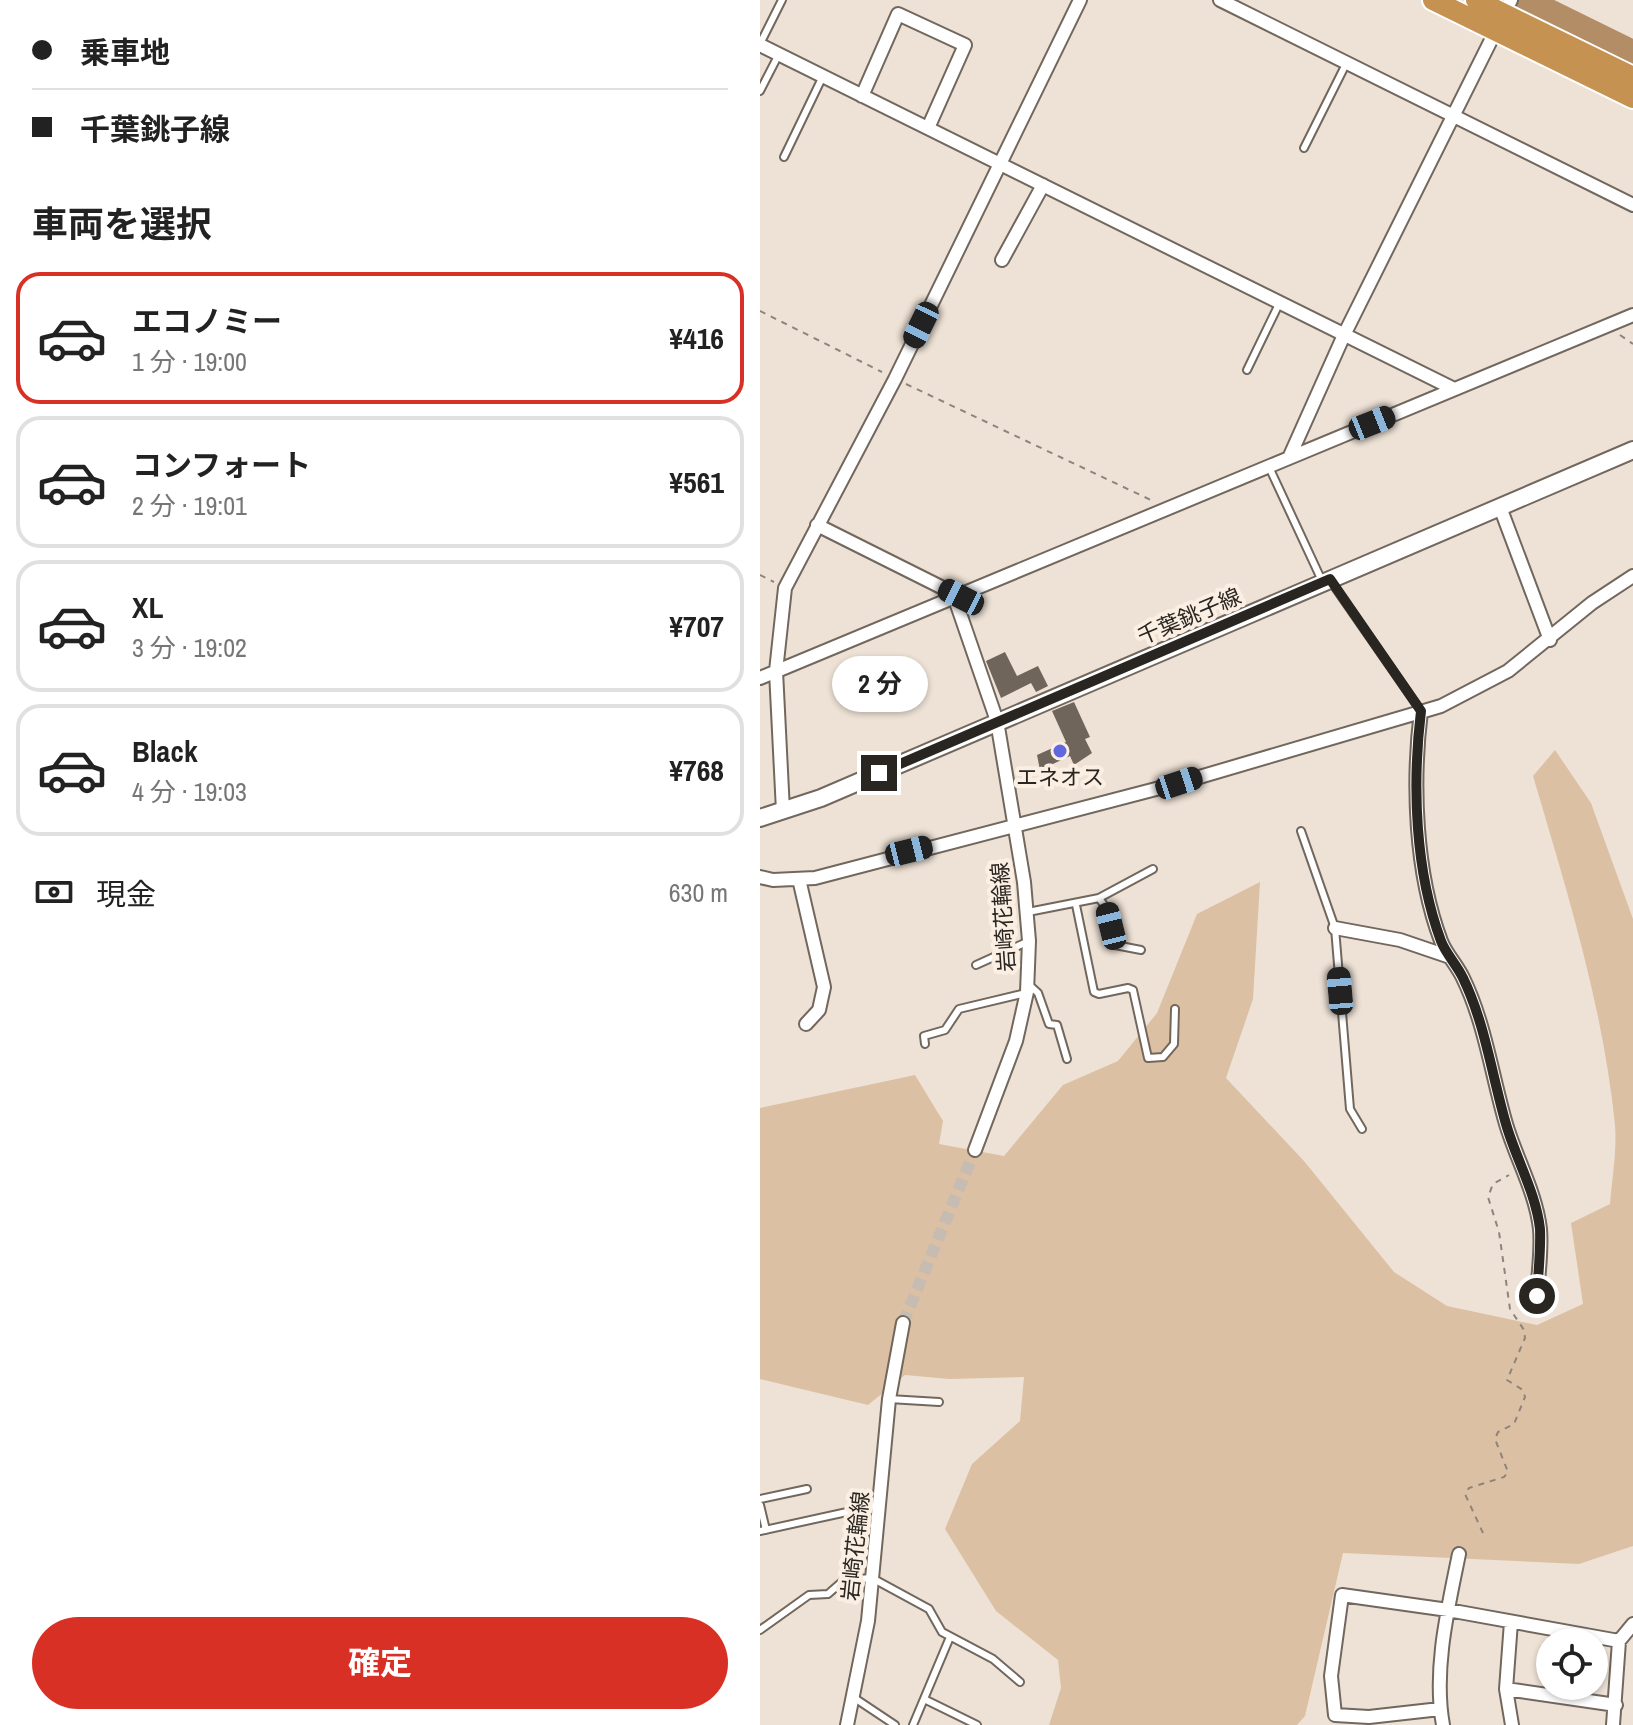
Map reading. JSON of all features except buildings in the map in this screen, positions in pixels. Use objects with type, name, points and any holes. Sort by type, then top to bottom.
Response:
[{"type":"highway","points":[[1433,0],[1503,15],[1633,77]]},
{"type":"highway","points":[[1476,0],[1633,98]]},
{"type":"street","points":[[783,811],[776,734],[776,671],[785,588],[895,379],[1080,0]]},
{"type":"street","points":[[1220,0],[1633,205]]},
{"type":"street","points":[[862,96],[898,14],[965,45],[928,128]]},
{"type":"street","points":[[1289,458],[1344,335],[1503,15]]},
{"type":"street","points":[[760,44],[1454,389]]},
{"type":"street","points":[[1002,260],[1043,185]]},
{"type":"street","points":[[760,678],[1633,315]]},
{"type":"street","name":"千葉銚子線","points":[[760,818],[821,798],[1633,450]]},
{"type":"street","points":[[1500,507],[1550,640]]},
{"type":"street","points":[[817,525],[958,598]]},
{"type":"street","points":[[760,877],[815,878],[1179,783],[1421,711],[1474,691],[1550,640],[1592,603],[1633,576]]},
{"type":"street","name":"岩崎花輪線","points":[[958,598],[997,721],[1028,912],[1029,941],[1027,988],[1016,1041],[975,1150]]},
{"type":"street","points":[[1421,711],[1414,769],[1416,814],[1430,897],[1442,942],[1463,978],[1480,1024],[1521,1169],[1536,1208],[1540,1231],[1537,1296]]},
{"type":"street","points":[[799,879],[824,987],[819,1010],[806,1024]]},
{"type":"street","points":[[1335,928],[1400,940],[1450,957]]},
{"type":"street","name":"岩崎花輪線","points":[[847,1725],[872,1578],[889,1399],[903,1323]]},
{"type":"street","points":[[1443,1725],[1440,1709],[1448,1610],[1459,1554]]},
{"type":"street","points":[[1440,1709],[1369,1717],[1335,1715],[1332,1706],[1332,1651],[1342,1595],[1448,1610],[1619,1641]]},
{"type":"street","points":[[1511,1622],[1506,1689],[1512,1725]]},
{"type":"street","points":[[1613,1725],[1619,1641],[1633,1624]]},
{"type":"street","points":[[1506,1689],[1616,1705]]},
{"type":"lane","points":[[760,44],[782,0]]},
{"type":"lane","points":[[760,91],[779,54]]},
{"type":"lane","points":[[1304,148],[1347,62]]},
{"type":"lane","points":[[784,157],[823,76]]},
{"type":"lane","points":[[1247,370],[1280,302]]},
{"type":"lane","points":[[1269,467],[1327,581],[1421,711]]},
{"type":"lane","points":[[1301,831],[1335,928],[1350,1109],[1362,1129]]},
{"type":"lane","points":[[1028,912],[1076,905],[1099,898],[1153,869]]},
{"type":"lane","points":[[1099,898],[1106,908],[1115,945],[1141,950]]},
{"type":"lane","points":[[1076,905],[1094,992],[1133,990],[1148,1058],[1163,1057],[1174,1044],[1175,1009]]},
{"type":"lane","points":[[976,965],[1029,941]]},
{"type":"lane","points":[[925,1044],[924,1036],[945,1030],[959,1009],[1027,988],[1038,993],[1049,1024],[1057,1025],[1067,1059]]},
{"type":"lane","points":[[889,1399],[939,1402]]},
{"type":"lane","points":[[807,1489],[760,1502],[763,1531],[879,1505]]},
{"type":"lane","points":[[760,1630],[809,1595],[828,1594],[844,1580],[872,1578],[929,1609],[942,1632],[993,1659],[1020,1682]]},
{"type":"lane","points":[[913,1725],[950,1637]]},
{"type":"lane","points":[[853,1697],[895,1725]]},
{"type":"lane","points":[[924,1699],[977,1725]]},
{"type":"path","points":[[760,311],[895,379],[1169,508]]},
{"type":"path","points":[[1483,1533],[1465,1494],[1469,1488],[1504,1477],[1508,1472],[1495,1439],[1498,1432],[1514,1424],[1525,1397],[1523,1390],[1507,1380],[1525,1338],[1524,1330],[1510,1309],[1499,1232],[1488,1197],[1493,1184],[1521,1169]]},
{"type":"shaded area","points":[[1555,750],[1591,803],[1633,919],[1633,1546],[1579,1564],[1343,1553],[1305,1716],[1297,1725],[1049,1725],[1061,1688],[1058,1660],[996,1611],[945,1529],[972,1464],[1020,1421],[1024,1377],[949,1379],[905,1375],[868,1405],[760,1379],[760,1108],[915,1075],[943,1121],[939,1144],[1004,1156],[1063,1085],[1118,1061],[1157,1013],[1197,914],[1260,882],[1253,999],[1226,1078],[1304,1161],[1394,1272],[1447,1306],[1537,1325],[1583,1304],[1571,1223],[1610,1204],[1615,1145],[1609,1081],[1593,993],[1533,776]]},
{"type":"waterway","points":[[1527,0],[1633,52]]},
{"type":"tunnel","points":[[903,1323],[975,1150]]},
{"type":"place","name":"エネオス","points":[[1060,751]]},
{"type":"route","points":[[879,773],[1330,579],[1406,685],[1421,711],[1414,769],[1416,814],[1430,897],[1442,942],[1463,978],[1480,1024],[1506,1125],[1536,1208],[1540,1231],[1537,1296]]}]
